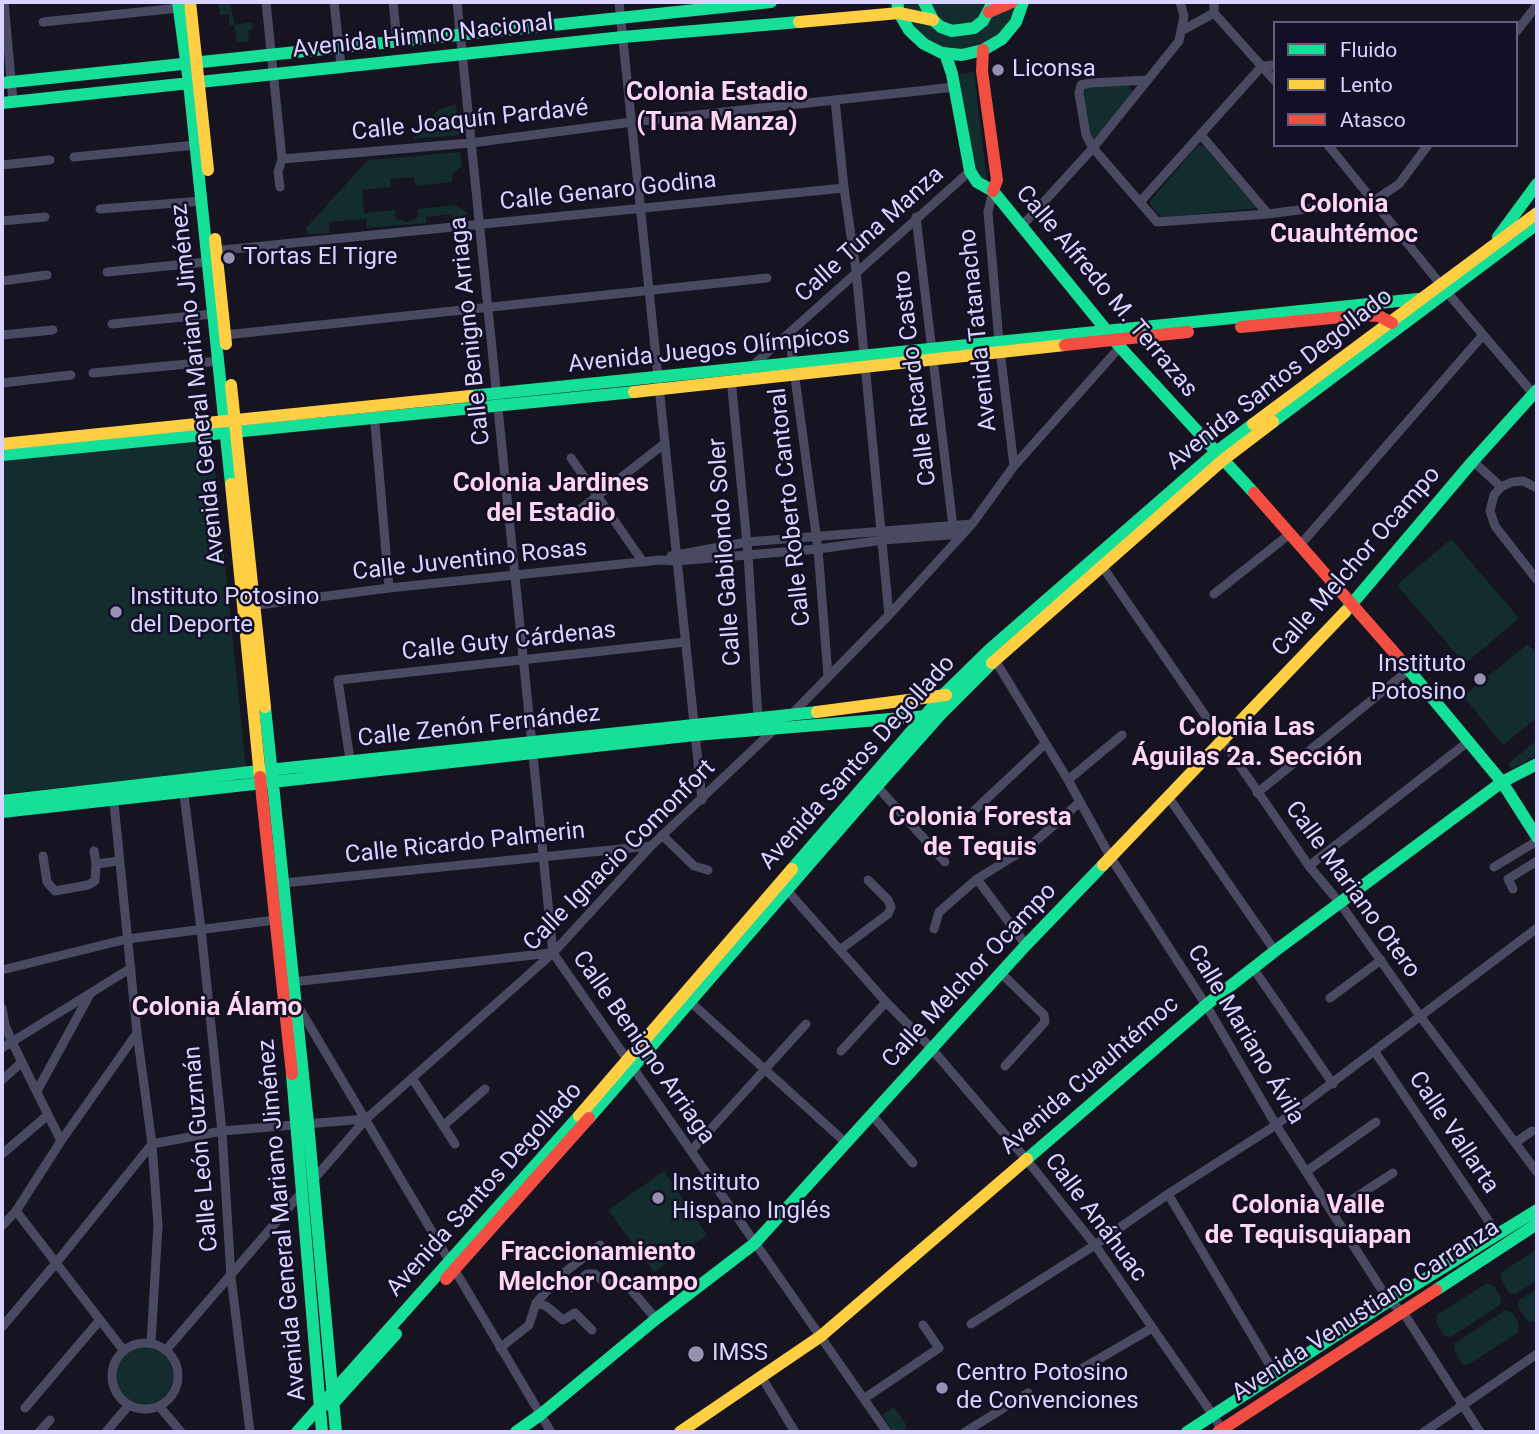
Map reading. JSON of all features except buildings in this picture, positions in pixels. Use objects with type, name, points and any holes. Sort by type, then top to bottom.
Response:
[{"type":"street","points":[[4,2],[8,102]]},
{"type":"street","points":[[266,2],[282,159],[278,172],[280,187]]},
{"type":"street","points":[[334,2],[341,66]]},
{"type":"street","points":[[393,2],[397,41]]},
{"type":"street","name":"Calle Benigno Arriaga","points":[[457,2],[553,953],[887,1432]]},
{"type":"street","points":[[619,2],[702,800]]},
{"type":"street","name":"Avenida Himno Nacional","points":[[7,83],[771,2]]},
{"type":"street","points":[[924,2],[933,20]]},
{"type":"street","points":[[991,7],[1012,2]]},
{"type":"street","points":[[898,7],[909,30],[924,44],[945,53],[962,55],[983,50],[1002,39],[1016,22],[1023,2]]},
{"type":"street","points":[[1021,227],[1093,148],[1180,41],[1184,16],[1180,2]]},
{"type":"street","points":[[1214,2],[1214,13],[1273,79]]},
{"type":"street","points":[[43,22],[182,4]]},
{"type":"street","name":"Avenida General Mariano Jiménez","points":[[182,4],[194,82],[213,314],[230,427]]},
{"type":"street","points":[[1518,29],[1537,5]]},
{"type":"street","name":"Avenida Himno Nacional","points":[[8,102],[898,7],[933,20],[941,27],[963,31],[983,22],[991,7]]},
{"type":"street","points":[[1183,30],[1214,13]]},
{"type":"street","name":"Avenida Tatanacho","points":[[983,50],[982,71],[997,180],[988,212],[1014,466]]},
{"type":"street","points":[[945,53],[955,87],[970,171],[977,183],[993,191]]},
{"type":"street","points":[[1140,202],[1262,66],[1273,65]]},
{"type":"street","points":[[1148,80],[1081,85],[1080,110],[1086,135],[1093,148],[1157,222],[1268,214],[1375,200],[1399,184],[1427,147]]},
{"type":"street","name":"Avenida General Mariano Jiménez","points":[[194,82],[196,145],[202,201],[225,335],[230,427],[266,776],[275,920],[312,1180],[327,1405],[322,1432]]},
{"type":"street","name":"Calle Joaquín Pardavé","points":[[282,159],[471,143],[632,122],[955,87]]},
{"type":"street","points":[[835,100],[856,270],[889,615]]},
{"type":"street","points":[[1201,135],[1268,214]]},
{"type":"street","points":[[74,157],[196,145]]},
{"type":"street","points":[[1330,147],[1375,200],[1443,288],[1536,394]]},
{"type":"street","points":[[2,165],[50,160]]},
{"type":"street","name":"Calle Tuna Manza","points":[[732,382],[970,171]]},
{"type":"street","points":[[1489,249],[1537,184]]},
{"type":"street","name":"Calle Genaro Godina","points":[[107,272],[210,255],[844,188]]},
{"type":"street","name":"Calle Alfredo M. Terrazas","points":[[993,191],[1113,339],[1301,544],[1469,741],[1503,782],[1537,839]]},
{"type":"street","points":[[100,209],[202,201]]},
{"type":"street","name":"Avenida Santos Degollado","points":[[1393,324],[1421,298],[1443,288],[1489,249],[1535,216]]},
{"type":"street","name":"Avenida Santos Degollado","points":[[874,783],[942,696],[1219,456],[1393,324],[1514,242],[1535,216]]},
{"type":"street","points":[[2,222],[46,217]]},
{"type":"street","name":"Calle Ricardo Castro","points":[[916,217],[956,531]]},
{"type":"street","points":[[2,281],[47,275]]},
{"type":"street","points":[[225,335],[767,278]]},
{"type":"street","name":"Avenida Juegos Olímpicos","points":[[1113,339],[1421,298]]},
{"type":"street","points":[[112,324],[213,314]]},
{"type":"street","name":"Avenida Juegos Olímpicos","points":[[657,384],[732,382],[794,370],[865,362],[1362,314],[1379,316],[1393,324]]},
{"type":"street","points":[[2,335],[53,330]]},
{"type":"street","name":"Calle Roberto Cantoral","points":[[789,333],[818,549],[828,676]]},
{"type":"street","points":[[1301,544],[1483,335]]},
{"type":"street","name":"Calle Ignacio Comonfort","points":[[166,1350],[232,1277],[366,1119],[553,953],[651,846],[790,716],[889,615],[956,531],[972,524],[1113,339]]},
{"type":"street","points":[[93,373],[219,361]]},
{"type":"street","name":"Avenida Juegos Olímpicos","points":[[2,455],[230,427],[657,384],[749,368],[794,370]]},
{"type":"street","points":[[2,383],[71,375]]},
{"type":"street","name":"Calle Gabilondo Soler","points":[[732,382],[748,554],[758,719]]},
{"type":"street","name":"Calle Melchor Ocampo","points":[[516,1432],[754,1244],[1026,945],[1352,605],[1473,461],[1536,394]]},
{"type":"street","points":[[374,412],[389,588]]},
{"type":"street","name":"Avenida Juegos Olímpicos","points":[[2,444],[230,427]]},
{"type":"street","points":[[578,511],[664,444]]},
{"type":"street","points":[[571,458],[643,562]]},
{"type":"street","points":[[1473,461],[1501,487]]},
{"type":"street","points":[[1537,488],[1523,481],[1501,487],[1493,495],[1490,511],[1495,526],[1537,580]]},
{"type":"street","name":"Calle Juventino Rosas","points":[[676,558],[747,542],[956,531],[972,524]]},
{"type":"street","points":[[1214,594],[1291,533]]},
{"type":"street","name":"Calle Juventino Rosas","points":[[249,606],[389,588],[676,558],[818,549],[883,536]]},
{"type":"street","name":"Calle Mariano Otero","points":[[1098,561],[1309,866],[1339,902],[1537,1172]]},
{"type":"street","name":"Calle Guty Cárdenas","points":[[351,767],[338,680],[685,642]]},
{"type":"street","name":"Avenida Santos Degollado","points":[[307,1432],[327,1405],[631,1064],[874,783],[960,694],[992,655]]},
{"type":"street","name":"Calle Mariano Ávila","points":[[992,655],[1068,780],[1111,858],[1206,1005],[1276,1125],[1390,1301],[1403,1312],[1480,1432]]},
{"type":"street","points":[[1257,793],[1409,670]]},
{"type":"street","name":"Calle Zenón Fernández","points":[[2,802],[113,793],[694,730],[758,719],[960,694]]},
{"type":"street","name":"Calle Zenón Fernández","points":[[694,730],[773,730],[941,714]]},
{"type":"street","points":[[1068,780],[1122,734]]},
{"type":"street","points":[[1309,866],[1469,741]]},
{"type":"street","points":[[963,821],[1045,744]]},
{"type":"street","name":"Avenida Cuauhtémoc","points":[[689,1430],[761,1376],[821,1336],[1206,1005],[1253,968],[1503,782],[1537,764]]},
{"type":"street","name":"Avenida General Mariano Jiménez","points":[[266,776],[283,883],[295,1001],[302,1124],[302,1192],[327,1405],[336,1432]]},
{"type":"street","points":[[874,783],[945,862]]},
{"type":"street","name":"Calle León Guzmán","points":[[183,785],[222,1131],[232,1277],[250,1432]]},
{"type":"street","points":[[113,793],[137,1033],[152,1144],[158,1225],[151,1343]]},
{"type":"street","name":"Calle Zenón Fernández","points":[[2,812],[113,793]]},
{"type":"street","points":[[1169,798],[1275,951]]},
{"type":"street","points":[[934,929],[939,912],[977,879],[1030,846],[1080,802]]},
{"type":"street","points":[[662,835],[694,866],[708,870]]},
{"type":"street","points":[[1494,867],[1537,839]]},
{"type":"street","name":"Calle Ricardo Palmerin","points":[[283,883],[651,846]]},
{"type":"street","points":[[43,856],[47,882],[55,891],[88,885],[95,881],[94,851]]},
{"type":"street","points":[[96,864],[119,861]]},
{"type":"street","points":[[1513,889],[1508,879],[1537,862]]},
{"type":"street","points":[[977,879],[1026,945]]},
{"type":"street","points":[[841,949],[888,914],[891,907],[888,900],[868,880]]},
{"type":"street","name":"Calle Anáhuac","points":[[783,887],[931,1048],[1026,1159],[1095,1245],[1213,1415],[1221,1432]]},
{"type":"street","points":[[2,970],[127,939],[275,920]]},
{"type":"street","points":[[971,1324],[1276,1125],[1537,928]]},
{"type":"street","points":[[293,982],[553,953]]},
{"type":"street","points":[[1330,998],[1381,960]]},
{"type":"street","points":[[2,1048],[131,968]]},
{"type":"street","points":[[1253,968],[1333,1084]]},
{"type":"street","points":[[1001,973],[1044,1015],[1045,1022],[1005,1066]]},
{"type":"street","points":[[37,1091],[90,993]]},
{"type":"street","points":[[686,998],[845,1142]]},
{"type":"street","points":[[295,1001],[551,1432]]},
{"type":"street","points":[[841,1051],[886,1002]]},
{"type":"street","points":[[2,1008],[12,1042],[61,1142]]},
{"type":"street","points":[[691,1150],[806,1024]]},
{"type":"street","points":[[2,1226],[16,1211],[137,1033]]},
{"type":"street","name":"Calle Vallarta","points":[[1375,1052],[1498,1235]]},
{"type":"street","points":[[2,1080],[22,1062]]},
{"type":"street","points":[[412,1078],[455,1144]]},
{"type":"street","points":[[443,1126],[485,1089]]},
{"type":"street","points":[[871,1114],[913,1163]]},
{"type":"street","points":[[2,1154],[48,1115]]},
{"type":"street","points":[[2,1327],[152,1144],[222,1131],[366,1119]]},
{"type":"street","points":[[1307,1171],[1376,1122]]},
{"type":"street","points":[[1515,1143],[1532,1131]]},
{"type":"street","points":[[1333,1212],[1393,1173]]},
{"type":"street","points":[[1168,1194],[1275,1374]]},
{"type":"street","name":"Avenida Venustiano Carranza","points":[[1186,1432],[1537,1210]]},
{"type":"street","points":[[16,1211],[124,1351]]},
{"type":"street","name":"Avenida Venustiano Carranza","points":[[1221,1432],[1537,1224]]},
{"type":"street","points":[[500,1348],[529,1325],[537,1303],[561,1275],[600,1245]]},
{"type":"street","points":[[571,1289],[587,1275],[595,1274],[605,1283],[611,1284],[623,1280],[656,1319]]},
{"type":"street","points":[[537,1303],[546,1306],[563,1320],[575,1313],[592,1330]]},
{"type":"street","points":[[25,1408],[100,1321]]},
{"type":"street","points":[[865,1398],[939,1348],[923,1325]]},
{"type":"street","points":[[1078,1371],[1152,1328]]},
{"type":"street","points":[[140,1343],[151,1343],[166,1350],[174,1360],[178,1378],[172,1395],[159,1406],[139,1408],[121,1399],[112,1381],[116,1359],[124,1351],[140,1343]]},
{"type":"street","points":[[1424,1432],[1537,1354]]},
{"type":"street","points":[[761,1376],[795,1432]]},
{"type":"street","points":[[965,1432],[1028,1393]]},
{"type":"street","points":[[106,1432],[129,1405]]},
{"type":"street","name":"Avenida Santos Degollado","points":[[297,1432],[327,1405]]},
{"type":"street","points":[[159,1406],[181,1432]]},
{"type":"street","points":[[39,1432],[50,1420]]},
{"type":"green space","points":[[218,2],[230,2],[235,25],[252,22],[253,29],[248,31],[249,41],[237,43],[234,25],[229,25],[229,14],[220,15]]},
{"type":"green space","points":[[898,2],[1023,2],[1002,39],[962,55],[924,44]]},
{"type":"green space","points":[[974,72],[987,182],[983,181],[970,165],[959,74]]},
{"type":"green space","points":[[1127,83],[1133,93],[1092,142],[1083,108],[1085,88]]},
{"type":"green space","points":[[456,104],[459,135],[413,139],[439,109]]},
{"type":"green space","points":[[1198,145],[1203,146],[1257,208],[1162,218],[1150,201]]},
{"type":"green space","points":[[460,152],[462,165],[453,174],[451,182],[416,186],[414,177],[390,179],[391,187],[362,190],[364,213],[395,210],[396,219],[407,222],[418,217],[418,209],[456,205],[467,213],[466,220],[453,221],[451,214],[426,217],[426,223],[367,228],[366,219],[329,222],[330,233],[307,234],[306,228],[368,160]]},
{"type":"green space","name":"Instituto Potosino del Deporte","points":[[212,439],[246,767],[2,794],[2,457]]},
{"type":"green space","points":[[1451,539],[1519,618],[1465,664],[1397,585]]},
{"type":"green space","points":[[1528,644],[1537,655],[1537,718],[1503,745],[1463,696]]},
{"type":"green space","points":[[1537,740],[1537,755],[1512,769],[1508,764]]},
{"type":"green space","points":[[664,1171],[707,1235],[654,1272],[608,1210]]},
{"type":"green space","points":[[1537,1249],[1537,1280],[1516,1294],[1509,1293],[1501,1279],[1502,1272]]},
{"type":"green space","points":[[1487,1283],[1494,1286],[1501,1297],[1500,1305],[1451,1337],[1444,1336],[1436,1322],[1437,1315]]},
{"type":"green space","points":[[1537,1289],[1537,1320],[1527,1321],[1518,1307],[1519,1300]]},
{"type":"green space","points":[[1506,1310],[1513,1313],[1519,1324],[1518,1333],[1469,1364],[1462,1364],[1454,1350],[1455,1343]]},
{"type":"green space","points":[[144,1347],[160,1352],[168,1360],[173,1376],[168,1392],[160,1400],[144,1405],[128,1400],[120,1392],[115,1376],[120,1360],[128,1352]]},
{"type":"green space","points":[[894,1407],[906,1424],[905,1432],[893,1432],[882,1415]]},
{"type":"traffic: fast","points":[[178,2],[231,484]]},
{"type":"traffic: fast","points":[[2,83],[771,2]]},
{"type":"traffic: fast","points":[[897,2],[899,13],[909,30],[924,44],[942,53],[962,55],[983,50],[1002,39],[1016,22],[1023,2]]},
{"type":"traffic: fast","points":[[924,2],[933,20],[952,31],[974,28],[983,21],[993,2]]},
{"type":"traffic: fast","points":[[2,103],[623,37],[799,22]]},
{"type":"traffic: fast","points":[[945,53],[952,74],[970,171],[977,182],[993,191],[1120,347],[1254,493]]},
{"type":"traffic: fast","points":[[1498,237],[1537,184]]},
{"type":"traffic: fast","points":[[1273,422],[1537,224]]},
{"type":"traffic: fast","points":[[470,396],[1418,299]]},
{"type":"traffic: fast","points":[[1345,612],[1537,390]]},
{"type":"traffic: fast","points":[[2,455],[634,392]]},
{"type":"traffic: fast","points":[[792,869],[942,696],[989,650],[1216,452],[1253,424]]},
{"type":"traffic: fast","points":[[1399,658],[1502,782],[1537,837]]},
{"type":"traffic: fast","points":[[589,1118],[877,786],[941,714],[992,663]]},
{"type":"traffic: fast","points":[[265,707],[308,1123],[336,1432]]},
{"type":"traffic: fast","points":[[2,801],[817,712]]},
{"type":"traffic: fast","points":[[2,812],[695,735],[927,716]]},
{"type":"traffic: fast","points":[[1027,1159],[1206,1005],[1275,951],[1502,782],[1537,764]]},
{"type":"traffic: fast","points":[[516,1432],[754,1244],[1026,945],[1103,865]]},
{"type":"traffic: fast","points":[[292,1074],[322,1432]]},
{"type":"traffic: fast","points":[[297,1432],[579,1116]]},
{"type":"traffic: fast","points":[[1187,1432],[1389,1301],[1537,1210]]},
{"type":"traffic: fast","points":[[1436,1290],[1537,1224]]},
{"type":"traffic: fast","points":[[331,1406],[396,1334]]},
{"type":"traffic: slow","points":[[190,2],[208,170]]},
{"type":"traffic: slow","points":[[799,22],[899,13],[933,20]]},
{"type":"traffic: slow","points":[[1253,424],[1537,213]]},
{"type":"traffic: slow","points":[[215,239],[226,344]]},
{"type":"traffic: slow","points":[[634,392],[1065,345]]},
{"type":"traffic: slow","points":[[231,385],[265,707]]},
{"type":"traffic: slow","points":[[2,444],[470,396]]},
{"type":"traffic: slow","points":[[992,663],[1223,460],[1273,422]]},
{"type":"traffic: slow","points":[[231,484],[260,777]]},
{"type":"traffic: slow","points":[[1103,865],[1345,612]]},
{"type":"traffic: slow","points":[[817,712],[946,695]]},
{"type":"traffic: slow","points":[[579,1116],[792,869]]},
{"type":"traffic: slow","points":[[680,1432],[821,1336],[1027,1159]]},
{"type":"traffic: jam","points":[[989,12],[1012,2]]},
{"type":"traffic: jam","points":[[983,50],[982,71],[997,180],[993,191]]},
{"type":"traffic: jam","points":[[1241,327],[1362,315],[1379,316],[1392,323]]},
{"type":"traffic: jam","points":[[1065,345],[1188,332]]},
{"type":"traffic: jam","points":[[1254,493],[1399,658]]},
{"type":"traffic: jam","points":[[260,777],[292,1074]]},
{"type":"traffic: jam","points":[[446,1279],[589,1118]]},
{"type":"traffic: jam","points":[[1218,1432],[1436,1290]]},
{"type":"place","name":"Liconsa","points":[[998,70]]},
{"type":"place","name":"Tortas El Tigre","points":[[229,258]]},
{"type":"place","name":"Instituto Potosino del Deporte","points":[[116,612]]},
{"type":"place","name":"Instituto Potosino","points":[[1480,679]]},
{"type":"place","name":"Instituto Hispano Inglés","points":[[658,1198]]},
{"type":"place","name":"IMSS","points":[[696,1354]]},
{"type":"place","name":"Centro Potosino de Convenciones","points":[[942,1388]]},
{"type":"district","name":"Colonia Estadio (Tuna Manza)","points":[[717,108]]},
{"type":"district","name":"Colonia Cuauhtémoc","points":[[1344,220]]},
{"type":"district","name":"Colonia Jardines del Estadio","points":[[551,499]]},
{"type":"district","name":"Colonia Las Águilas 2a. Sección","points":[[1247,743]]},
{"type":"district","name":"Colonia Foresta de Tequis","points":[[980,833]]},
{"type":"district","name":"Colonia Álamo","points":[[217,1008]]},
{"type":"district","name":"Colonia Valle de Tequisquiapan","points":[[1308,1221]]},
{"type":"district","name":"Fraccionamiento Melchor Ocampo","points":[[598,1268]]}]
